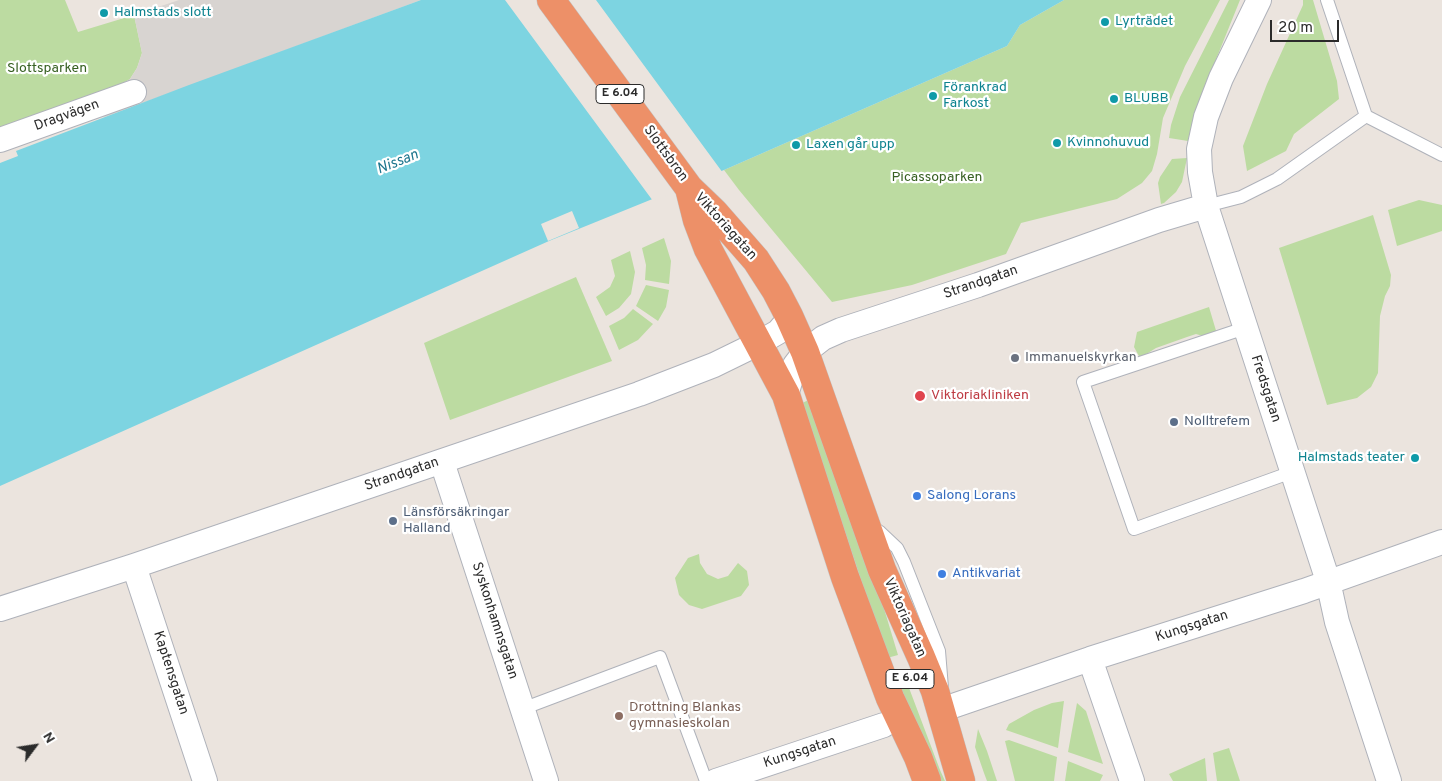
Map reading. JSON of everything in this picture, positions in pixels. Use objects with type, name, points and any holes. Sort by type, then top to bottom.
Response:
[{"type":"highway","name":"Slottsbron","points":[[551,0],[689,188]]},
{"type":"highway","name":"Viktoriagatan","points":[[689,188],[697,220],[708,250],[738,304],[805,352],[882,570],[921,657],[941,710],[960,781]]},
{"type":"highway","name":"Viktoriagatan","points":[[689,188],[714,212],[756,260],[776,290],[775,330],[786,396],[845,577],[890,698],[918,757],[927,781]]},
{"type":"highway","name":"Viktoriagatan","points":[[882,570],[904,662],[924,715],[960,781]]},
{"type":"highway","name":"Viktoriagatan","points":[[845,577],[865,676],[873,702],[884,725],[919,781]]},
{"type":"street","name":"Fredsgatan","points":[[1259,0],[1221,78],[1206,117],[1198,149],[1200,172],[1206,206],[1328,581],[1338,622],[1389,781]]},
{"type":"street","name":"Dragvägen","points":[[0,140],[134,92]]},
{"type":"street","name":"Strandgatan","points":[[786,396],[795,365],[805,352],[823,338],[856,324],[978,284],[1159,220],[1206,206]]},
{"type":"street","name":"Strandgatan","points":[[0,609],[134,566],[639,394],[714,365],[775,330]]},
{"type":"street","name":"Syskonhamnsgatan","points":[[442,462],[546,781]]},
{"type":"street","name":"Kungsgatan","points":[[941,710],[1090,659],[1304,591],[1442,542]]},
{"type":"street","name":"Kaptensgatan","points":[[134,566],[205,781]]},
{"type":"street","points":[[1090,659],[1132,781]]},
{"type":"street","name":"Kungsgatan","points":[[716,781],[884,725]]},
{"type":"lane","points":[[1327,0],[1366,116],[1442,155]]},
{"type":"lane","points":[[1206,206],[1241,197],[1277,179],[1366,116]]},
{"type":"lane","points":[[1245,328],[1083,382],[1134,528],[1292,472]]},
{"type":"lane","points":[[865,522],[880,532],[897,548],[904,562],[939,651],[942,681],[941,710]]},
{"type":"lane","points":[[522,709],[660,657],[706,781]]},
{"type":"green space","name":"Slottsparken","points":[[0,0],[65,0],[78,32],[134,15],[142,53],[137,68],[130,79],[88,105],[0,134]]},
{"type":"green space","name":"Picassoparken","points":[[1064,0],[1220,0],[1185,66],[1163,118],[1152,171],[1142,183],[1117,199],[1021,223],[1006,254],[912,285],[832,302],[724,170],[1007,46],[1020,25]]},
{"type":"green space","points":[[1229,0],[1240,0],[1198,104],[1188,141],[1169,138],[1180,97]]},
{"type":"green space","points":[[1303,0],[1313,0],[1337,81],[1339,99],[1294,134],[1286,151],[1247,171],[1243,146],[1267,84],[1303,5]]},
{"type":"green space","points":[[1187,158],[1182,182],[1176,192],[1161,204],[1158,183],[1160,177],[1172,159]]},
{"type":"green space","points":[[1419,200],[1442,205],[1442,231],[1397,246],[1388,210]]},
{"type":"green space","points":[[1373,215],[1391,275],[1390,286],[1385,296],[1380,316],[1378,373],[1371,387],[1357,398],[1327,405],[1279,248]]},
{"type":"green space","points":[[664,238],[671,261],[669,284],[645,280],[646,265],[642,248]]},
{"type":"green space","points":[[630,251],[635,272],[631,294],[619,308],[606,316],[596,297],[610,287],[615,276],[611,260]]},
{"type":"green space","points":[[576,277],[612,361],[450,420],[424,343]]},
{"type":"green space","points":[[646,285],[669,290],[666,307],[658,321],[636,306]]},
{"type":"green space","points":[[1209,307],[1217,334],[1206,337],[1196,334],[1156,348],[1140,358],[1134,347],[1137,332]]},
{"type":"green space","points":[[633,309],[653,324],[638,340],[619,350],[609,326],[624,318]]},
{"type":"green space","points":[[811,399],[873,572],[898,655],[887,658],[802,403]]},
{"type":"green space","points":[[699,554],[700,563],[707,574],[718,579],[728,576],[738,563],[747,571],[749,585],[741,596],[702,609],[689,605],[679,595],[675,578],[688,558]]},
{"type":"green space","points":[[903,672],[945,781],[941,781],[891,677]]},
{"type":"green space","points":[[1064,701],[1058,748],[1006,730],[1009,724],[1034,710],[1052,703]]},
{"type":"green space","points":[[1077,703],[1086,711],[1103,764],[1068,752]]},
{"type":"green space","points":[[978,729],[997,781],[987,781],[984,773],[975,747]]},
{"type":"green space","points":[[1009,740],[1057,757],[1054,781],[1015,781],[1005,741]]},
{"type":"green space","points":[[1229,748],[1240,781],[1217,781],[1213,753]]},
{"type":"green space","points":[[1205,758],[1207,781],[1173,781],[1169,774]]},
{"type":"green space","points":[[1068,761],[1103,775],[1100,781],[1065,781]]},
{"type":"shaded area","points":[[179,0],[421,0],[105,117],[88,105],[130,79],[137,68],[142,53],[134,15]]},
{"type":"water","name":"Nissan","points":[[421,0],[1064,0],[1020,25],[1007,46],[724,170],[549,241],[0,486],[0,163],[18,156],[16,151]]},
{"type":"pier","points":[[505,0],[596,0],[723,173],[653,201]]},
{"type":"pier","points":[[572,211],[579,228],[548,241],[541,224]]},
{"type":"place","name":"Halmstads slott","points":[[104,13]]},
{"type":"place","name":"Lyrträdet","points":[[1105,22]]},
{"type":"place","name":"Förankrad Farkost","points":[[933,96]]},
{"type":"place","name":"BLUBB","points":[[1114,99]]},
{"type":"place","name":"Kvinnohuvud","points":[[1057,143]]},
{"type":"place","name":"Laxen går upp","points":[[796,145]]},
{"type":"place","name":"Immanuelskyrkan","points":[[1015,358]]},
{"type":"place","name":"Viktoriakliniken","points":[[920,396]]},
{"type":"place","name":"Nolltrefem","points":[[1174,422]]},
{"type":"place","name":"Halmstads teater","points":[[1415,458]]},
{"type":"place","name":"Salong Lorans","points":[[917,496]]},
{"type":"place","name":"Länsförsäkringar Halland","points":[[393,521]]},
{"type":"place","name":"Antikvariat","points":[[942,574]]},
{"type":"place","name":"Drottning Blankas gymnasieskolan","points":[[619,716]]}]
